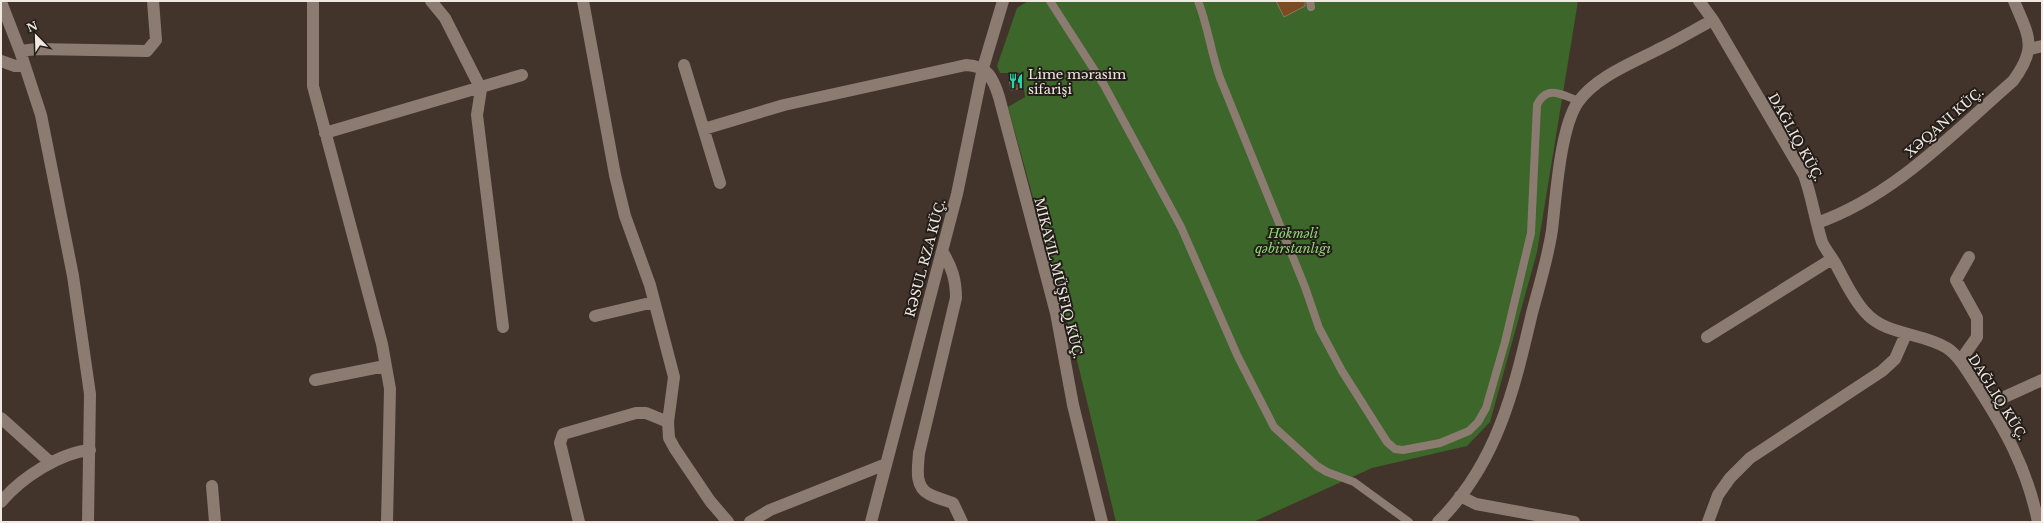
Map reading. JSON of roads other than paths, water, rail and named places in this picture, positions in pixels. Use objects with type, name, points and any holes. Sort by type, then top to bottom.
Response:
[{"type":"street","points":[[20,51],[37,49],[146,51],[156,40],[153,1]]},
{"type":"street","points":[[313,1],[313,86],[324,133],[341,187],[382,344],[390,389],[391,417],[387,522]]},
{"type":"street","points":[[431,1],[445,18],[481,89],[477,115],[503,327]]},
{"type":"street","points":[[583,1],[614,175],[625,216],[654,302],[674,377],[668,422],[669,438],[710,501],[728,522]]},
{"type":"street","name":"RƏSUL RZA KÜÇ.","points":[[871,522],[957,194],[983,68],[1003,1]]},
{"type":"street","points":[[1699,1],[1713,20],[1804,175],[1810,192],[1823,244],[1865,312],[1879,324],[1906,334],[1929,339],[1948,348],[1960,361],[2010,438],[2022,464],[2032,493],[2038,522]]},
{"type":"street","points":[[2014,1],[2026,32],[2030,49],[2042,46]]},
{"type":"street","points":[[1,2],[20,51],[41,115],[73,276],[90,394],[88,522]]},
{"type":"street","points":[[1438,522],[1460,496],[1490,451],[1500,430],[1518,375],[1550,239],[1564,141],[1571,114],[1579,101],[1593,87],[1616,71],[1713,20]]},
{"type":"street","name":"XƏQANI KÜÇ.","points":[[1817,223],[1855,208],[1901,178],[2013,81],[2025,64],[2030,49]]},
{"type":"street","points":[[1,61],[25,66]]},
{"type":"street","points":[[684,65],[720,183]]},
{"type":"street","points":[[704,129],[784,105],[958,67],[975,66],[983,68],[989,74],[999,97],[1056,313],[1073,405],[1102,522]]},
{"type":"street","points":[[324,133],[481,89],[522,75]]},
{"type":"street","points":[[942,252],[949,263],[956,283],[956,298],[919,453],[919,485],[923,491],[953,504],[962,522]]},
{"type":"street","points":[[1960,361],[1977,337],[1977,318],[1956,280],[1969,257]]},
{"type":"street","points":[[1708,337],[1832,259]]},
{"type":"street","points":[[595,316],[654,302]]},
{"type":"street","points":[[1708,522],[1718,495],[1730,478],[1750,458],[1882,371],[1895,359],[1906,334]]},
{"type":"street","points":[[315,380],[385,366]]},
{"type":"street","points":[[1989,404],[2042,380]]},
{"type":"street","points":[[579,522],[560,443],[563,434],[636,413],[646,413],[668,422]]},
{"type":"street","points":[[1,418],[51,463]]},
{"type":"street","points":[[1,502],[9,492],[51,463],[76,451],[90,450]]},
{"type":"street","points":[[750,522],[770,510],[886,464]]},
{"type":"street","points":[[212,486],[215,522]]},
{"type":"street","points":[[1460,496],[1476,504],[1574,522]]},
{"type":"lane","points":[[1050,1],[1104,85],[1181,227],[1238,357],[1274,427],[1317,466],[1326,472],[1354,482],[1409,522]]},
{"type":"lane","points":[[1198,1],[1209,33],[1214,62],[1305,287],[1319,328],[1342,371],[1387,442],[1395,449],[1403,450],[1453,439],[1469,431],[1478,422],[1486,408],[1531,233],[1537,105],[1541,97],[1546,93],[1553,92],[1579,101]]},
{"type":"place","name":"Lime mərasim sifarişi","points":[[1016,81]]},
{"type":"park label","name":"Hökməli qəbirstanlığı","points":[[1293,240]]}]
